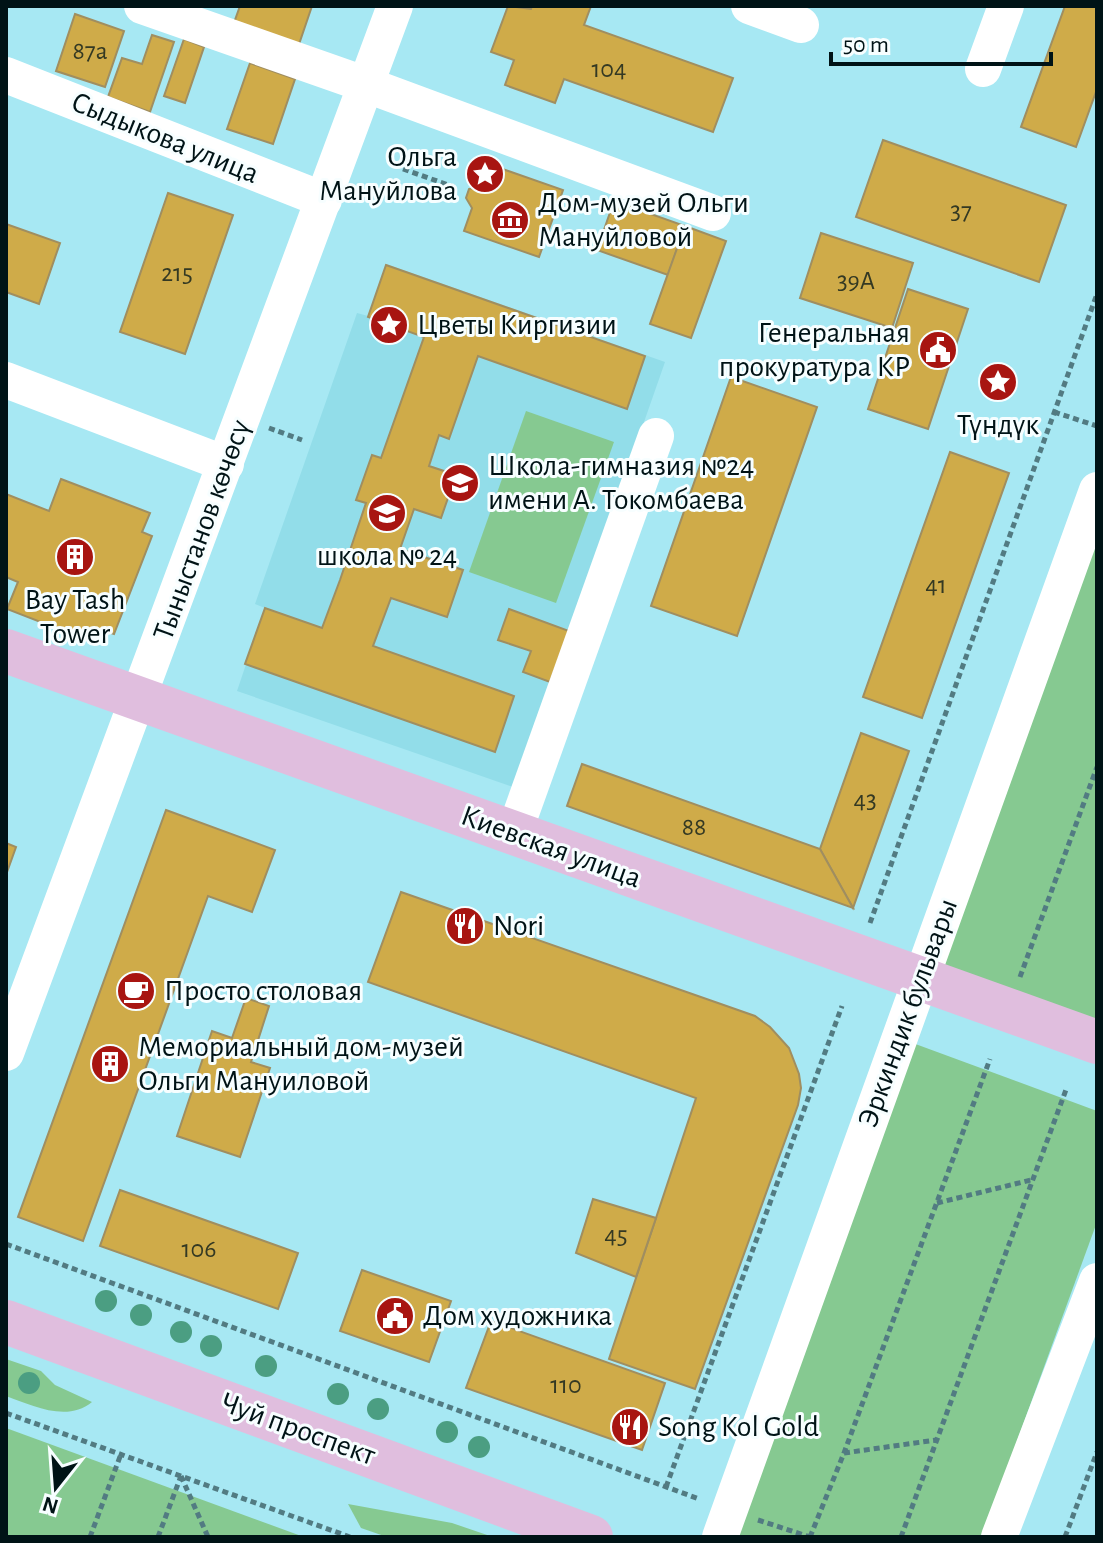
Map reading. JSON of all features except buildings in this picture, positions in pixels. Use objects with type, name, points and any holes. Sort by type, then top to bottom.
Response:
[{"type":"main road","name":"Киевская улица","points":[[6,651],[1097,1042]]},
{"type":"main road","name":"Чуй проспект","points":[[6,1322],[591,1537]]},
{"type":"street","points":[[142,6],[367,85],[713,213]]},
{"type":"street","name":"Тыныстанов көчөсү","points":[[6,1053],[395,6]]},
{"type":"street","points":[[749,6],[801,25]]},
{"type":"street","points":[[983,69],[1006,6]]},
{"type":"street","name":"Сыдыкова улица","points":[[6,75],[324,200]]},
{"type":"street","points":[[6,380],[226,464]]},
{"type":"street","points":[[514,833],[656,436]]},
{"type":"street","name":"Эркиндик бульвары","points":[[716,1520],[920,979],[1097,490]]},
{"type":"street","points":[[999,1537],[1097,1281]]},
{"type":"path","points":[[403,169],[454,187]]},
{"type":"path","points":[[870,924],[1097,294]]},
{"type":"path","points":[[1054,412],[1097,426]]},
{"type":"path","points":[[1020,978],[1097,767]]},
{"type":"path","points":[[666,1487],[842,1006]]},
{"type":"path","points":[[753,1518],[810,1537],[990,1059]]},
{"type":"path","points":[[901,1537],[1067,1087]]},
{"type":"path","points":[[937,1203],[1032,1180]]},
{"type":"path","points":[[6,1244],[666,1487],[716,1520]]},
{"type":"path","points":[[6,1413],[350,1537]]},
{"type":"path","points":[[844,1453],[936,1440]]},
{"type":"path","points":[[1065,1537],[1097,1452]]},
{"type":"path","points":[[90,1537],[121,1454]]},
{"type":"path","points":[[158,1537],[181,1476]]},
{"type":"path","points":[[181,1476],[208,1537]]},
{"type":"shaded area","name":"Школа-гимназия №24 имени А. Токомбаева","points":[[386,264],[665,362],[516,788],[237,691],[265,608],[255,604],[357,313],[368,316]]},
{"type":"green space","points":[[526,411],[614,442],[556,603],[469,572]]},
{"type":"green space","points":[[1097,529],[1097,1033],[934,974]]},
{"type":"green space","points":[[910,1042],[1097,1111],[1097,1222],[982,1537],[737,1537]]},
{"type":"green space","points":[[6,1359],[41,1371],[55,1385],[92,1402],[82,1408],[60,1412],[6,1396]]},
{"type":"green space","points":[[6,1428],[304,1537],[6,1537]]},
{"type":"green space","points":[[348,1504],[452,1523],[493,1537],[387,1537],[361,1528]]},
{"type":"place","name":"Ольга Мануйлова","points":[[485,174]]},
{"type":"place","name":"Дом-музей Ольги Мануйловой","points":[[510,220]]},
{"type":"place","name":"Цветы Киргизии","points":[[389,325]]},
{"type":"place","name":"Генеральная прокуратура КР","points":[[938,350]]},
{"type":"place","name":"Түндүк","points":[[998,382]]},
{"type":"place","name":"Школа-гимназия №24 имени А. Токомбаева","points":[[460,483]]},
{"type":"place","name":"школа № 24","points":[[387,513]]},
{"type":"place","name":"Bay Tash Tower","points":[[75,557]]},
{"type":"place","name":"Nori","points":[[465,926]]},
{"type":"place","name":"Просто столовая","points":[[136,991]]},
{"type":"place","name":"Мемориальный дом-музей Ольги Мануиловой","points":[[110,1064]]},
{"type":"place","name":"Дом художника","points":[[395,1316]]},
{"type":"place","name":"Song Kol Gold","points":[[630,1427]]}]
